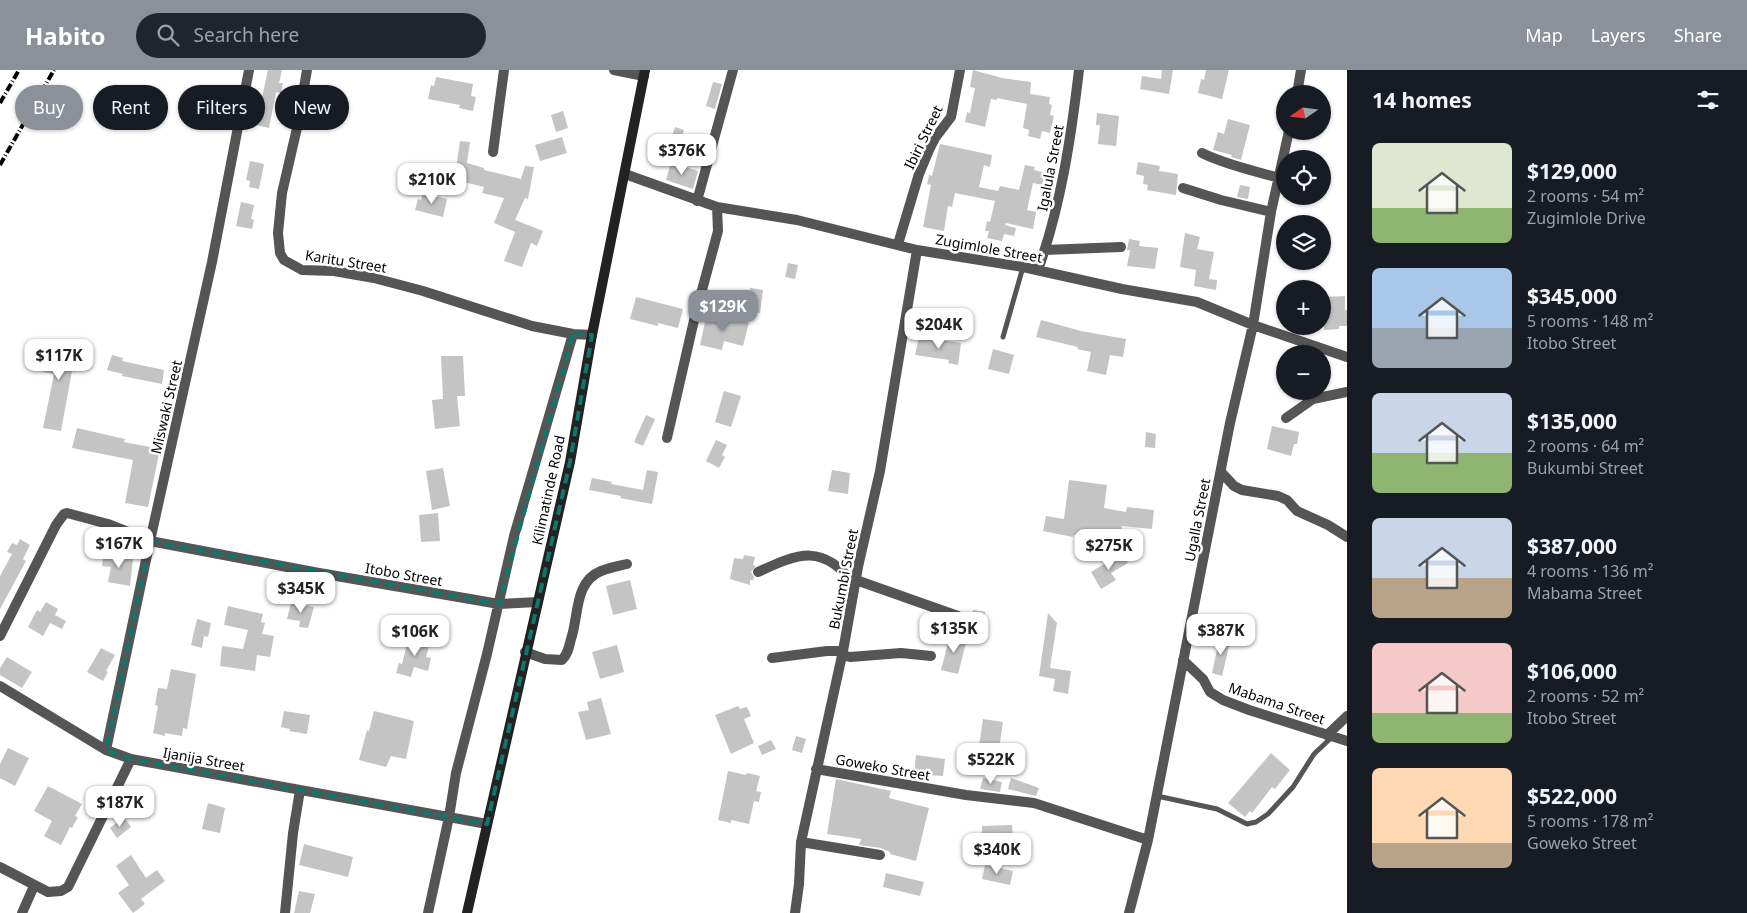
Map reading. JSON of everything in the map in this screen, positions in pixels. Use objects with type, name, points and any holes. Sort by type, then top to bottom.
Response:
[{"type":"main road","name":"Kilimatinde Road","points":[[467,913],[525,652],[570,462],[592,335],[645,73]]},
{"type":"street","name":"Miswaki Street","points":[[106,750],[212,262],[249,70]]},
{"type":"street","name":"Karitu Street","points":[[307,70],[297,128],[282,192],[278,233],[280,253],[284,260],[302,270],[334,271],[374,278],[423,291],[532,326],[573,334],[592,335]]},
{"type":"street","points":[[493,152],[504,70]]},
{"type":"street","points":[[614,70],[645,73]]},
{"type":"street","points":[[697,201],[733,70]]},
{"type":"street","name":"Ibiri Street","points":[[898,244],[919,174],[929,150],[935,138],[951,117],[960,70]]},
{"type":"street","name":"Igalula Street","points":[[1038,270],[1051,231],[1070,146],[1079,70]]},
{"type":"street","points":[[1299,85],[1302,70]]},
{"type":"street","points":[[1202,153],[1236,167],[1276,177]]},
{"type":"street","name":"Zugimlole Street","points":[[625,174],[717,208],[797,220],[917,250],[1023,267],[1122,289],[1197,302],[1252,325],[1347,358]]},
{"type":"street","points":[[1183,188],[1221,200],[1271,212]]},
{"type":"street","name":"Ugalla Street","points":[[1129,913],[1157,796],[1220,472],[1252,325],[1276,191]]},
{"type":"street","points":[[667,438],[695,316],[718,231],[717,208]]},
{"type":"street","points":[[1046,250],[1121,247]]},
{"type":"street","name":"Bukumbi Street","points":[[795,913],[799,884],[801,842],[880,471],[917,250]]},
{"type":"street","points":[[428,913],[449,817],[456,774],[514,536],[573,334]]},
{"type":"street","points":[[1286,418],[1313,399],[1347,392]]},
{"type":"street","points":[[1220,472],[1234,486],[1242,490],[1278,496],[1287,500],[1297,511],[1328,525],[1347,538]]},
{"type":"street","name":"Itobo Street","points":[[0,636],[44,548],[64,514],[71,513],[108,524],[150,541],[498,604],[538,602]]},
{"type":"street","points":[[758,572],[790,558],[805,554],[817,555],[842,570],[855,582],[958,616]]},
{"type":"street","points":[[525,652],[545,659],[562,660],[566,655],[573,635],[582,587],[589,578],[601,571],[627,564]]},
{"type":"street","points":[[772,658],[827,651],[842,653],[850,657],[901,653],[931,656]]},
{"type":"street","name":"Mabama Street","points":[[1183,660],[1203,679],[1210,692],[1223,700],[1347,741]]},
{"type":"street","name":"Ijanija Street","points":[[0,686],[106,750],[131,759],[487,824]]},
{"type":"street","points":[[1330,736],[1347,716]]},
{"type":"street","points":[[0,867],[48,892],[61,891],[68,887],[131,759]]},
{"type":"street","name":"Goweko Street","points":[[816,769],[966,795],[1034,803],[1148,840]]},
{"type":"street","points":[[285,913],[293,833],[300,790]]},
{"type":"street","points":[[801,842],[880,855]]},
{"type":"street","points":[[22,913],[34,886]]},
{"type":"lane","points":[[1003,337],[1023,267]]},
{"type":"lane","points":[[1157,796],[1217,809],[1247,824],[1256,822],[1268,814],[1330,736]]},
{"type":"highlighted area","points":[[573,334],[592,335],[570,462],[487,824],[131,759],[106,750],[150,541],[499,604]]},
{"type":"building","points":[[268,70],[282,70],[279,83],[283,83],[283,85],[275,85],[275,97],[269,128],[265,127],[265,85]]},
{"type":"building","points":[[973,70],[1002,78],[1031,82],[1030,94],[1050,97],[1049,104],[1052,105],[1050,115],[1054,116],[1050,133],[1042,131],[1040,139],[1028,136],[1029,130],[1023,128],[1027,104],[997,98],[997,100],[991,99],[985,127],[965,122],[967,112],[970,113],[975,88],[970,87]]},
{"type":"building","points":[[1162,70],[1173,70],[1169,94],[1140,89],[1142,76],[1161,79]]},
{"type":"building","points":[[1206,70],[1229,70],[1222,99],[1198,93],[1201,79],[1204,80]]},
{"type":"building","points":[[436,77],[473,84],[471,96],[476,97],[473,111],[459,108],[460,105],[428,99],[431,85],[434,86]]},
{"type":"building","points":[[713,82],[722,84],[715,109],[706,106]]},
{"type":"building","points":[[563,111],[568,128],[556,132],[551,115]]},
{"type":"building","points":[[1097,113],[1119,116],[1116,146],[1098,144],[1100,125],[1096,125]]},
{"type":"building","points":[[1228,119],[1250,125],[1241,160],[1231,157],[1232,155],[1213,150],[1218,132],[1224,134]]},
{"type":"building","points":[[675,127],[684,130],[676,154],[667,151]]},
{"type":"building","points":[[562,137],[567,153],[540,161],[535,145]]},
{"type":"building","points":[[460,141],[470,142],[467,163],[484,168],[484,170],[521,179],[525,166],[534,167],[528,199],[525,198],[515,220],[543,231],[537,246],[531,243],[522,267],[504,261],[515,232],[494,223],[504,198],[482,193],[484,187],[464,182],[465,176],[455,175]]},
{"type":"building","points":[[940,144],[992,155],[990,167],[984,165],[979,187],[998,191],[1000,186],[1019,190],[1025,165],[1035,167],[1034,170],[1045,173],[1042,185],[1033,183],[1027,210],[1036,212],[1033,229],[1006,223],[1005,225],[1016,228],[1014,236],[1004,234],[1002,241],[987,238],[989,231],[985,231],[987,221],[990,222],[995,201],[955,193],[952,207],[948,206],[944,231],[923,227],[931,185],[927,184],[929,175],[932,176]]},
{"type":"building","points":[[250,161],[264,164],[259,189],[249,187],[250,181],[246,180]]},
{"type":"building","points":[[671,162],[698,171],[693,189],[666,180]]},
{"type":"building","points":[[1138,162],[1160,166],[1159,171],[1178,174],[1176,195],[1147,190],[1148,185],[1143,184],[1144,176],[1136,174]]},
{"type":"building","points":[[1240,185],[1250,187],[1248,199],[1237,197]]},
{"type":"building","points":[[423,193],[447,199],[443,217],[415,210],[418,199],[421,200]]},
{"type":"building","points":[[241,202],[254,205],[251,219],[254,220],[252,229],[236,226]]},
{"type":"building","points":[[1185,233],[1200,237],[1197,249],[1214,252],[1209,279],[1217,280],[1216,290],[1194,286],[1196,270],[1180,267]]},
{"type":"building","points":[[1129,239],[1140,241],[1139,246],[1158,248],[1155,269],[1127,266],[1130,250],[1127,250]]},
{"type":"building","points":[[788,263],[798,265],[795,279],[785,277]]},
{"type":"building","points":[[750,288],[763,290],[760,313],[745,312],[746,298],[749,298]]},
{"type":"building","points":[[1345,296],[1347,326],[1339,326],[1339,329],[1331,330],[1331,297]]},
{"type":"building","points":[[636,297],[683,309],[678,328],[658,323],[658,326],[630,319]]},
{"type":"building","points":[[707,313],[749,323],[743,346],[724,341],[722,350],[700,345]]},
{"type":"building","points":[[1041,320],[1081,331],[1126,339],[1123,357],[1110,355],[1106,375],[1087,371],[1091,352],[1036,337]]},
{"type":"building","points":[[919,337],[961,343],[958,365],[948,363],[949,360],[915,355]]},
{"type":"building","points":[[49,341],[80,346],[75,372],[72,371],[61,431],[43,428],[54,374],[43,372]]},
{"type":"building","points":[[993,349],[1014,355],[1009,374],[988,369]]},
{"type":"building","points":[[112,355],[123,358],[122,361],[164,370],[162,384],[122,376],[123,374],[107,370]]},
{"type":"building","points":[[441,356],[463,356],[465,396],[457,396],[460,426],[435,429],[432,400],[443,399]]},
{"type":"building","points":[[724,391],[741,396],[731,427],[715,422]]},
{"type":"building","points":[[646,415],[655,419],[643,446],[634,442]]},
{"type":"building","points":[[1272,426],[1299,432],[1297,444],[1294,444],[1291,456],[1267,449]]},
{"type":"building","points":[[77,428],[125,439],[124,442],[160,449],[148,507],[125,503],[133,460],[72,448]]},
{"type":"building","points":[[1146,432],[1156,434],[1155,448],[1145,447]]},
{"type":"building","points":[[716,440],[727,445],[722,455],[725,457],[719,468],[706,461]]},
{"type":"building","points":[[443,468],[450,506],[432,510],[426,471]]},
{"type":"building","points":[[647,470],[658,472],[652,504],[589,490],[592,478],[643,490]]},
{"type":"building","points":[[832,470],[850,473],[848,494],[828,491]]},
{"type":"building","points":[[1069,480],[1107,485],[1104,508],[1126,512],[1127,507],[1154,510],[1152,529],[1122,526],[1120,539],[1099,535],[1098,539],[1073,535],[1073,537],[1043,531],[1046,516],[1064,519]]},
{"type":"building","points":[[438,513],[440,541],[421,542],[419,515]]},
{"type":"building","points":[[20,539],[30,545],[23,559],[26,561],[0,609],[0,576],[12,554],[7,552],[12,543],[17,545]]},
{"type":"building","points":[[104,553],[133,558],[130,586],[108,582],[111,567],[102,566]]},
{"type":"building","points":[[1122,553],[1128,563],[1111,573],[1116,580],[1101,589],[1091,572]]},
{"type":"building","points":[[744,555],[755,557],[753,565],[756,566],[751,572],[754,577],[753,580],[750,580],[750,585],[730,579],[734,558],[743,559]]},
{"type":"building","points":[[630,580],[637,609],[613,615],[606,586]]},
{"type":"building","points":[[46,602],[58,609],[55,615],[66,621],[62,629],[50,623],[43,636],[28,627],[37,610],[40,612]]},
{"type":"building","points":[[291,603],[314,607],[308,628],[299,627],[300,621],[287,619]]},
{"type":"building","points":[[228,606],[263,614],[261,622],[265,623],[262,634],[274,636],[270,657],[257,655],[255,671],[220,666],[222,646],[243,649],[248,630],[224,625]]},
{"type":"building","points":[[973,610],[985,612],[982,631],[970,629]]},
{"type":"building","points":[[1048,613],[1057,623],[1050,668],[1071,671],[1068,694],[1053,691],[1055,679],[1039,676]]},
{"type":"building","points":[[197,619],[211,623],[208,637],[204,636],[202,648],[191,645]]},
{"type":"building","points":[[953,632],[967,639],[958,674],[941,670],[949,639]]},
{"type":"building","points":[[409,636],[430,642],[426,657],[431,658],[428,671],[414,667],[411,677],[396,673],[399,663],[402,664]]},
{"type":"building","points":[[1220,636],[1231,638],[1222,676],[1212,673]]},
{"type":"building","points":[[617,645],[624,672],[600,679],[592,652]]},
{"type":"building","points":[[101,648],[115,655],[103,681],[87,672]]},
{"type":"building","points":[[7,657],[32,672],[22,688],[0,675],[0,668]]},
{"type":"building","points":[[171,669],[196,674],[187,729],[183,728],[182,736],[165,733],[165,736],[153,733],[158,706],[155,705],[158,688],[167,689]]},
{"type":"building","points":[[601,698],[611,734],[586,740],[578,712],[589,710],[587,702]]},
{"type":"building","points":[[738,706],[740,709],[747,707],[751,716],[744,719],[754,743],[731,754],[715,715]]},
{"type":"building","points":[[284,711],[310,715],[307,734],[289,731],[290,729],[281,727]]},
{"type":"building","points":[[374,711],[414,721],[406,759],[391,756],[386,767],[359,760]]},
{"type":"building","points":[[983,719],[1003,722],[999,749],[979,746]]},
{"type":"building","points":[[796,736],[806,739],[802,753],[792,750]]},
{"type":"building","points":[[771,740],[776,749],[762,755],[758,746]]},
{"type":"building","points":[[8,748],[29,758],[15,786],[0,778],[0,764]]},
{"type":"building","points":[[1271,753],[1290,770],[1275,789],[1272,787],[1252,813],[1250,811],[1245,817],[1228,803]]},
{"type":"building","points":[[916,755],[945,759],[943,776],[928,775],[928,778],[914,776]]},
{"type":"building","points":[[728,771],[760,776],[756,791],[761,792],[759,802],[754,801],[749,824],[731,820],[731,823],[718,820]]},
{"type":"building","points":[[983,778],[1002,782],[1000,792],[980,789]]},
{"type":"building","points":[[1011,778],[1039,788],[1036,796],[1008,789]]},
{"type":"building","points":[[836,779],[891,791],[889,798],[929,808],[916,861],[890,854],[890,852],[881,848],[859,845],[861,839],[827,834]]},
{"type":"building","points":[[48,786],[82,804],[75,816],[78,817],[72,828],[70,827],[61,845],[44,836],[52,821],[34,811]]},
{"type":"building","points":[[208,803],[225,808],[220,833],[202,829]]},
{"type":"building","points":[[124,817],[131,827],[117,838],[110,828]]},
{"type":"building","points":[[1012,825],[1013,840],[982,841],[982,826]]},
{"type":"building","points":[[304,844],[353,857],[348,877],[299,865]]},
{"type":"building","points":[[131,855],[146,878],[157,870],[165,881],[141,899],[145,904],[133,913],[118,893],[129,885],[116,866]]},
{"type":"building","points":[[985,865],[1013,871],[1010,885],[982,879]]},
{"type":"building","points":[[886,873],[924,882],[920,896],[883,887]]},
{"type":"building","points":[[299,891],[315,894],[310,913],[294,913]]},
{"type":"railway","points":[[0,103],[19,70]]},
{"type":"railway","points":[[0,165],[54,70]]}]
